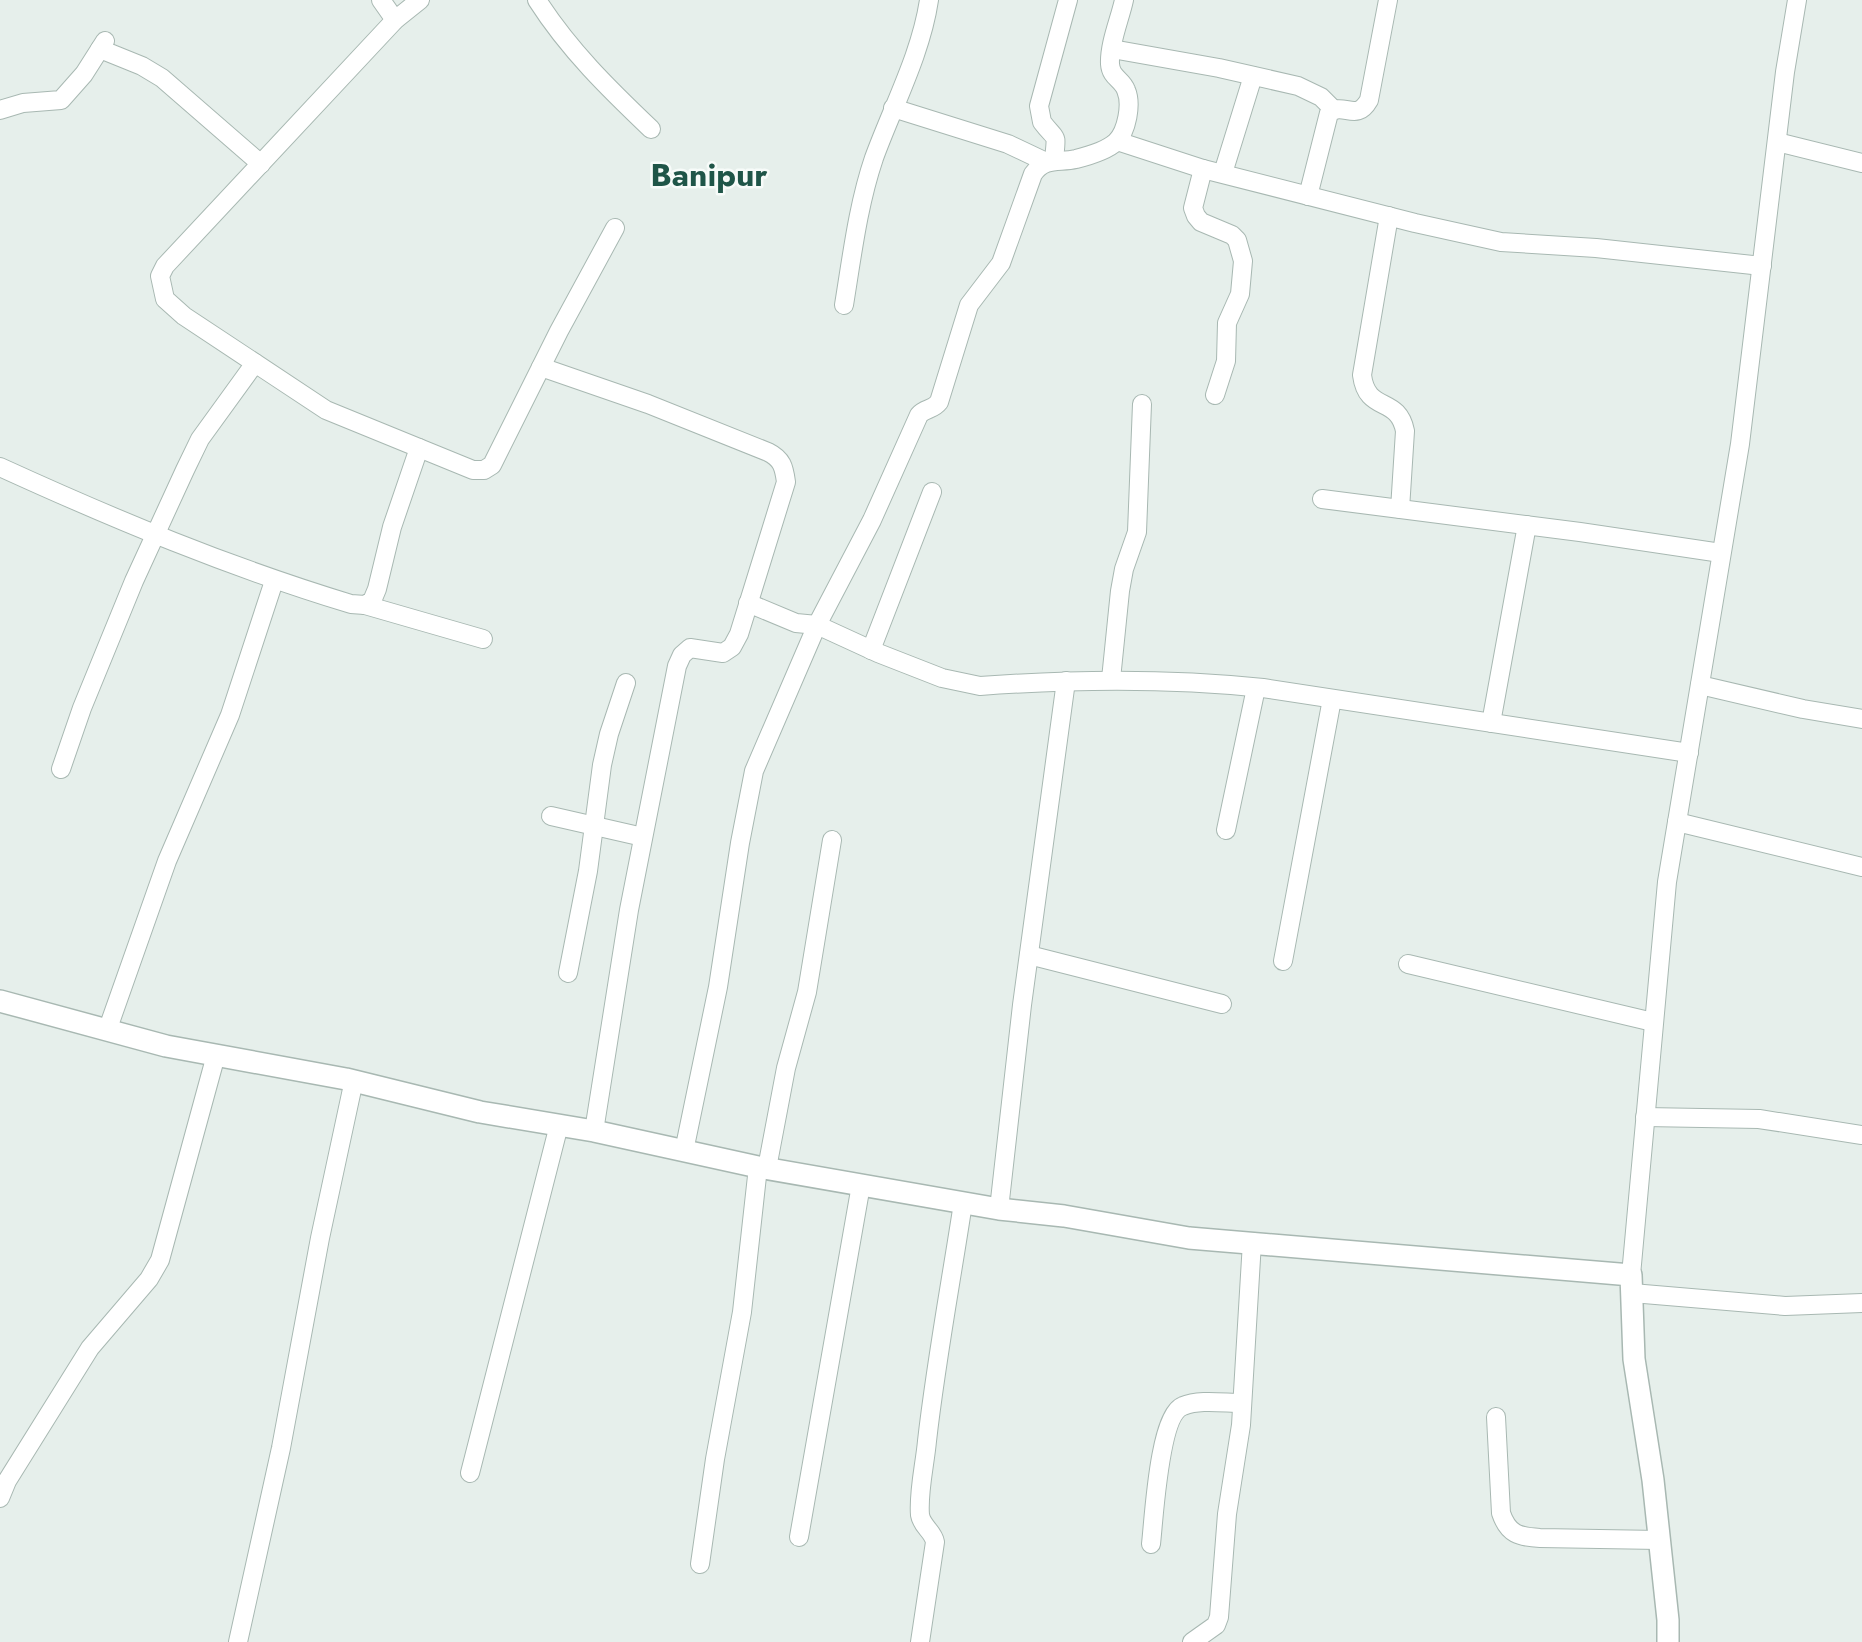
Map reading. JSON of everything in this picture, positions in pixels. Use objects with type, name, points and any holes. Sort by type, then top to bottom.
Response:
[{"type":"street","points":[[380,0],[395,20]]},
{"type":"street","points":[[421,0],[395,20],[165,266],[160,276],[165,299],[184,316],[326,410],[473,470],[484,470],[492,465],[615,228]]},
{"type":"street","points":[[537,0],[556,30],[581,61],[651,129]]},
{"type":"street","points":[[844,305],[867,184],[924,26],[929,0]]},
{"type":"street","points":[[1049,161],[1056,137],[1054,131],[1042,122],[1039,106],[1068,0]]},
{"type":"street","points":[[684,1151],[718,987],[749,792],[761,750],[817,625],[872,520],[919,415],[939,402],[969,305],[1002,263],[1033,174],[1038,167],[1049,161],[1076,159],[1109,147],[1121,135],[1129,111],[1129,100],[1126,89],[1111,71],[1110,60],[1124,0]]},
{"type":"street","points":[[1112,49],[1253,76],[1309,90],[1334,110],[1359,111],[1365,108],[1369,100],[1388,0]]},
{"type":"street","points":[[1668,1642],[1653,1479],[1634,1359],[1631,1284],[1644,1117],[1667,882],[1740,444],[1797,0]]},
{"type":"street","points":[[0,110],[23,103],[61,100],[85,74],[103,44],[162,78],[261,164]]},
{"type":"street","points":[[1223,173],[1253,76]]},
{"type":"street","points":[[893,108],[1008,144],[1049,161]]},
{"type":"street","points":[[1308,196],[1325,121],[1334,110]]},
{"type":"street","points":[[1117,141],[1203,169],[1501,242],[1631,251],[1762,266]]},
{"type":"street","points":[[1777,142],[1862,163]]},
{"type":"street","points":[[1203,169],[1193,208],[1196,216],[1201,222],[1232,235],[1237,240],[1243,261],[1240,294],[1227,323],[1226,362],[1215,395]]},
{"type":"street","points":[[1389,216],[1362,375],[1363,386],[1372,400],[1392,408],[1403,420],[1405,431],[1401,509]]},
{"type":"street","points":[[61,769],[82,708],[155,536],[200,439],[255,363]]},
{"type":"street","points":[[541,367],[648,404],[778,457],[785,468],[786,482],[739,634],[732,647],[723,653],[690,648],[682,655],[677,666],[643,837],[594,1131]]},
{"type":"street","points":[[1111,679],[1122,580],[1137,532],[1142,404]]},
{"type":"street","points":[[365,605],[372,601],[377,589],[391,527],[419,448]]},
{"type":"street","points":[[0,467],[155,536],[274,581],[483,639]]},
{"type":"street","points":[[871,650],[932,492]]},
{"type":"street","points":[[1322,499],[1721,553]]},
{"type":"street","points":[[1491,723],[1527,525]]},
{"type":"street","points":[[107,1031],[167,861],[230,715],[274,581]]},
{"type":"street","points":[[748,603],[796,623],[817,625],[871,650],[965,685],[1111,679],[1196,682],[1256,688],[1689,753]]},
{"type":"street","points":[[999,1209],[1066,681]]},
{"type":"street","points":[[568,973],[588,871],[609,734],[626,683]]},
{"type":"street","points":[[1700,685],[1803,709],[1862,719]]},
{"type":"street","points":[[1226,830],[1256,688]]},
{"type":"street","points":[[1283,961],[1332,699]]},
{"type":"street","points":[[551,816],[643,837]]},
{"type":"street","points":[[1677,822],[1862,867]]},
{"type":"street","points":[[701,1564],[715,1459],[742,1312],[762,1167],[807,992],[831,840]]},
{"type":"street","points":[[1030,955],[1222,1004]]},
{"type":"street","points":[[1408,964],[1653,1022]]},
{"type":"street","points":[[0,1001],[166,1046],[354,1080],[480,1112],[594,1131],[762,1167],[999,1209],[1064,1216],[1189,1238],[1252,1242],[1631,1284],[1785,1306],[1862,1303]]},
{"type":"street","points":[[0,1498],[7,1481],[90,1348],[149,1279],[160,1260],[216,1055]]},
{"type":"street","points":[[238,1642],[281,1448],[320,1238],[354,1080]]},
{"type":"street","points":[[1644,1117],[1759,1119],[1862,1135]]},
{"type":"street","points":[[470,1473],[559,1125]]},
{"type":"street","points":[[799,1537],[861,1185]]},
{"type":"street","points":[[920,1642],[935,1542],[934,1534],[923,1525],[920,1517],[921,1496],[930,1415],[963,1203]]},
{"type":"street","points":[[1192,1642],[1216,1625],[1219,1617],[1224,1540],[1242,1403],[1252,1242]]},
{"type":"street","points":[[1151,1544],[1163,1440],[1168,1422],[1176,1410],[1191,1404],[1242,1403]]},
{"type":"street","points":[[1496,1417],[1501,1513],[1504,1524],[1512,1533],[1522,1537],[1540,1538],[1659,1541]]},
{"type":"district","name":"Banipur","points":[[709,175]]}]
